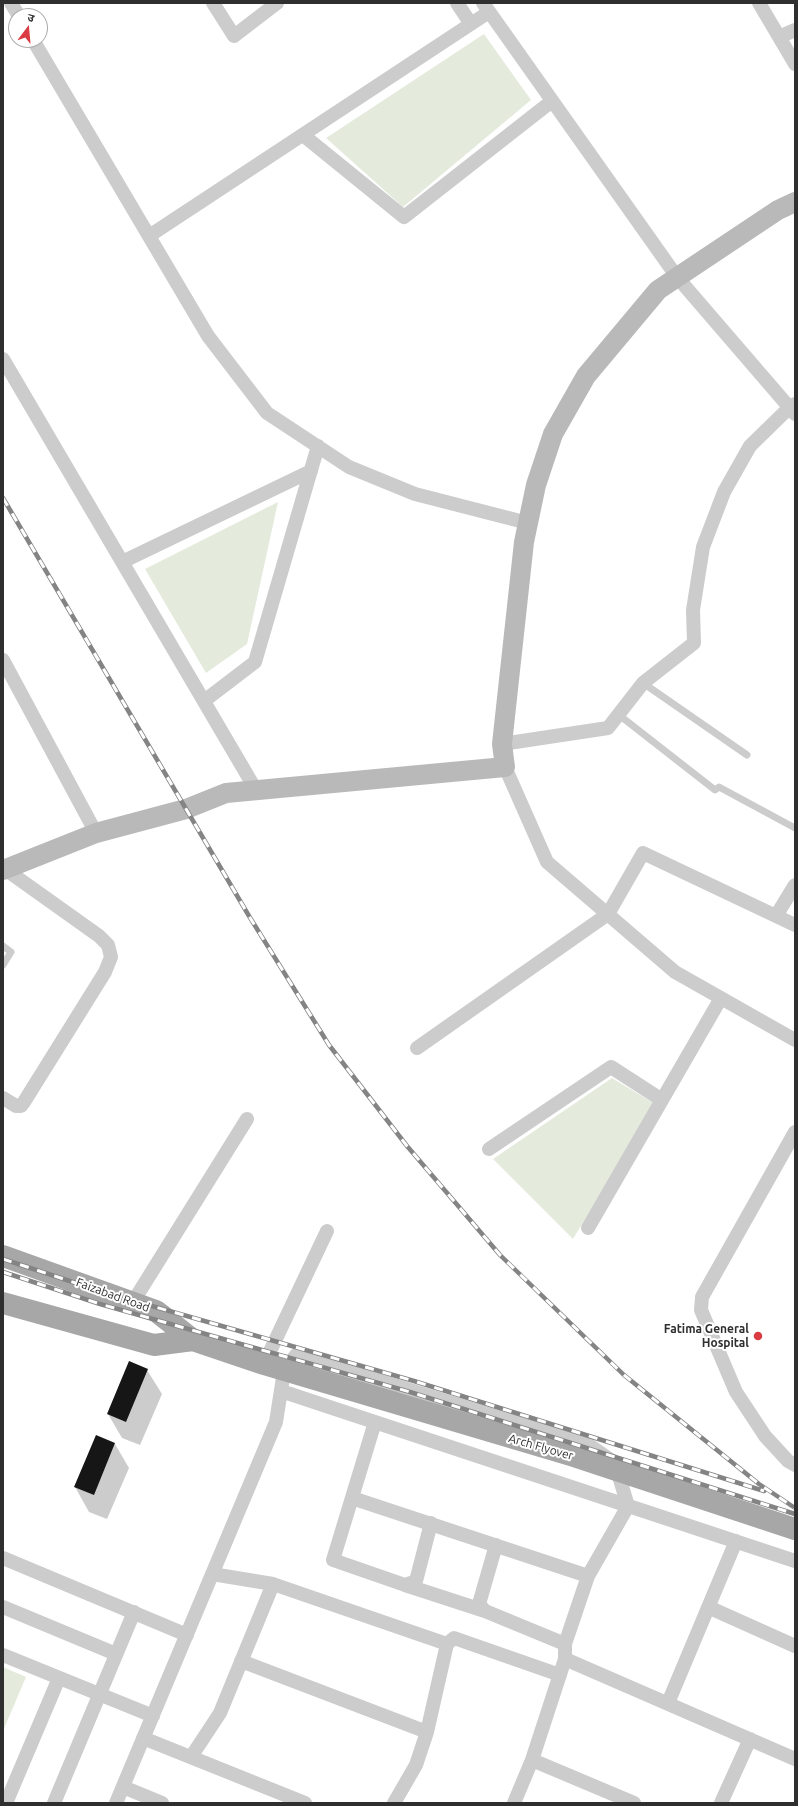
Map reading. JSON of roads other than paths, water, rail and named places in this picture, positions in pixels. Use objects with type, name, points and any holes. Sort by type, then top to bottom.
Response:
[{"type":"main road","name":"Faizabad Road","points":[[3,1256],[156,1311],[193,1340],[276,1375]]},
{"type":"main road","points":[[3,1303],[154,1345],[193,1340]]},
{"type":"main road","name":"Arch Flyover","points":[[276,1375],[307,1378],[574,1456],[795,1529]]},
{"type":"street","points":[[213,3],[234,36],[277,3]]},
{"type":"street","points":[[457,3],[471,24]]},
{"type":"street","points":[[758,3],[795,64]]},
{"type":"street","points":[[149,236],[471,24],[486,8],[677,277],[793,408],[750,446],[724,492],[703,547],[693,610],[694,643],[643,683],[608,728],[502,744]]},
{"type":"street","points":[[779,37],[795,30]]},
{"type":"street","points":[[38,48],[208,336],[267,414],[349,467],[415,494],[528,523]]},
{"type":"street","points":[[303,135],[404,217],[552,101]]},
{"type":"street","points":[[795,202],[778,210],[658,290],[586,376],[553,434],[536,485],[524,542],[502,744],[505,766],[547,862],[675,972],[795,1040]]},
{"type":"street","points":[[3,358],[256,790]]},
{"type":"street","points":[[204,701],[255,662],[318,446]]},
{"type":"street","points":[[122,562],[311,471]]},
{"type":"street","points":[[5,670],[96,833]]},
{"type":"street","points":[[4,869],[96,833],[186,809],[226,793],[505,766]]},
{"type":"street","points":[[417,1048],[608,914],[643,853],[795,925]]},
{"type":"street","points":[[3,1098],[16,1106],[21,1106],[105,972],[111,957],[108,945],[99,936],[4,869]]},
{"type":"street","points":[[776,916],[795,885]]},
{"type":"street","points":[[588,1228],[721,998]]},
{"type":"street","points":[[490,1149],[611,1067],[662,1100]]},
{"type":"street","points":[[133,1302],[248,1119]]},
{"type":"street","points":[[795,1132],[702,1297],[701,1310],[736,1392],[765,1436],[788,1461],[795,1464]]},
{"type":"street","points":[[116,1803],[276,1422],[276,1375],[327,1231]]},
{"type":"street","points":[[276,1375],[296,1355],[589,1446],[615,1462],[628,1506],[588,1576],[566,1644],[565,1659],[560,1675],[532,1760],[514,1803]]},
{"type":"street","points":[[276,1375],[375,1422],[795,1561]]},
{"type":"street","points":[[375,1422],[333,1560],[484,1611],[566,1644]]},
{"type":"street","points":[[352,1498],[588,1576]]},
{"type":"street","points":[[405,1584],[416,1581],[431,1523]]},
{"type":"street","points":[[668,1703],[736,1542]]},
{"type":"street","points":[[484,1611],[479,1604],[496,1545]]},
{"type":"street","points":[[3,1558],[187,1635]]},
{"type":"street","points":[[212,1574],[273,1584],[447,1644]]},
{"type":"street","points":[[190,1757],[220,1713],[273,1584]]},
{"type":"street","points":[[3,1607],[116,1654]]},
{"type":"street","points":[[708,1607],[795,1646]]},
{"type":"street","points":[[54,1803],[134,1612]]},
{"type":"street","points":[[394,1803],[416,1765],[426,1732],[447,1644],[454,1638],[560,1675]]},
{"type":"street","points":[[3,1655],[153,1716]]},
{"type":"street","points":[[565,1659],[795,1758]]},
{"type":"street","points":[[241,1661],[426,1732]]},
{"type":"street","points":[[6,1803],[59,1678]]},
{"type":"street","points":[[143,1738],[305,1803]]},
{"type":"street","points":[[721,1803],[750,1739]]},
{"type":"street","points":[[532,1760],[634,1803]]},
{"type":"street","points":[[123,1787],[162,1803]]},
{"type":"lane","points":[[643,683],[747,755]]},
{"type":"lane","points":[[618,715],[715,790],[719,787],[795,828]]},
{"type":"lane","points":[[3,946],[11,952],[3,965]]},
{"type":"railway","points":[[3,498],[249,916],[329,1045],[407,1146],[500,1255],[624,1375],[759,1484],[795,1508]]},
{"type":"railway","points":[[3,1259],[103,1292],[414,1381],[764,1491]]},
{"type":"railway","points":[[3,1272],[100,1304],[410,1392],[795,1514]]},
{"type":"place","name":"Fatima General Hospital","points":[[758,1336]]}]
